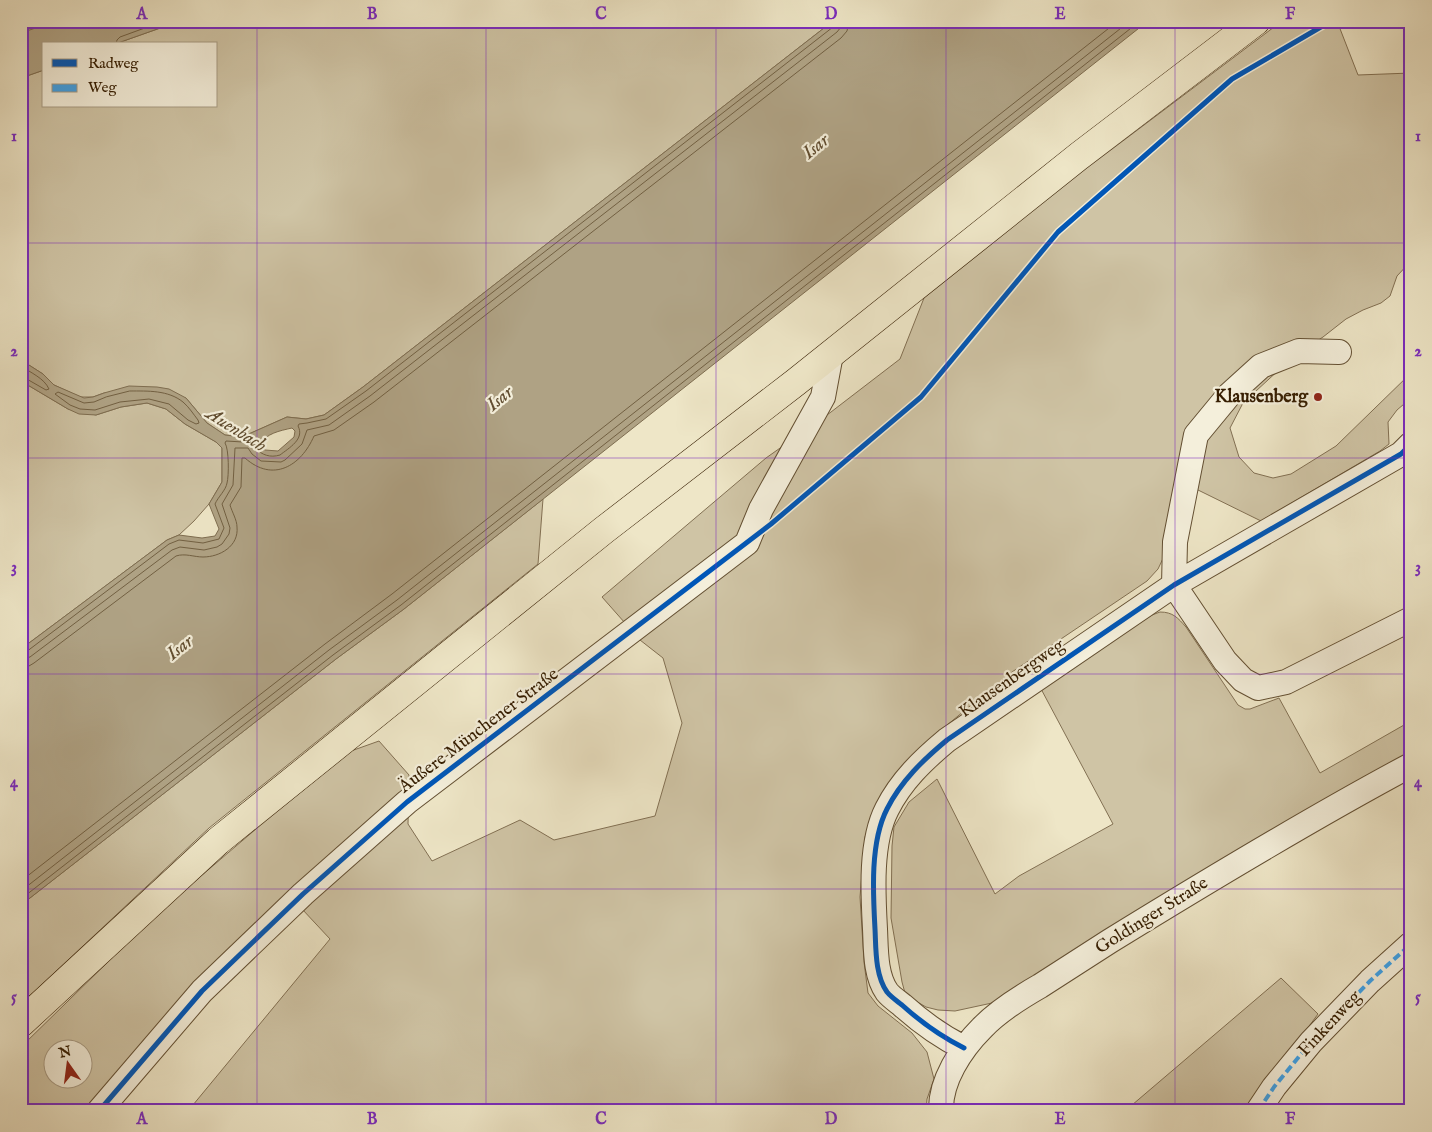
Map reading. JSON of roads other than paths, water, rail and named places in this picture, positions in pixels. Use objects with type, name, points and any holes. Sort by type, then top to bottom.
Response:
[{"type":"main road","points":[[21,1023],[218,841],[596,536],[831,354],[1079,156],[1256,21]]},
{"type":"street","points":[[1339,352],[1299,351],[1261,366],[1229,395],[1196,435],[1175,542],[1174,585],[1225,661],[1243,680],[1258,688],[1286,682],[1411,619]]},
{"type":"street","name":"Äußere Münchener Straße","points":[[99,1111],[202,990],[303,894],[407,802],[746,543],[761,509],[823,397],[831,354]]},
{"type":"street","name":"Klausenbergweg","points":[[964,1048],[934,1032],[888,993],[881,980],[874,900],[876,846],[880,827],[887,809],[902,784],[923,760],[947,740],[1174,585],[1401,454],[1411,444]]},
{"type":"street","name":"Goldinger Straße","points":[[940,1111],[943,1091],[952,1069],[964,1048],[982,1027],[1012,1003],[1150,916],[1270,844],[1411,765]]},
{"type":"street","name":"Finkenweg","points":[[1258,1111],[1310,1042],[1370,981],[1411,944]]},
{"type":"water","points":[[56,21],[180,21],[121,42],[42,42],[42,71],[21,78],[21,33]]},
{"type":"water","name":"Isar","points":[[833,21],[1148,21],[404,609],[336,659],[21,905],[21,649],[167,540],[179,535],[202,538],[215,536],[219,529],[209,504],[222,482],[222,448],[166,409],[147,403],[121,407],[96,415],[79,414],[21,381],[21,360],[43,374],[54,385],[84,398],[129,386],[169,389],[186,398],[207,423],[225,435],[242,437],[287,417],[306,419],[324,415],[363,387]],"holes":[[[292,428],[295,431],[294,437],[278,451],[265,450],[259,445],[274,433]]]},
{"type":"place","name":"Klausenberg","points":[[1318,397]]},
{"type":"water label","name":"Auenbach","points":[[236,430]]}]
